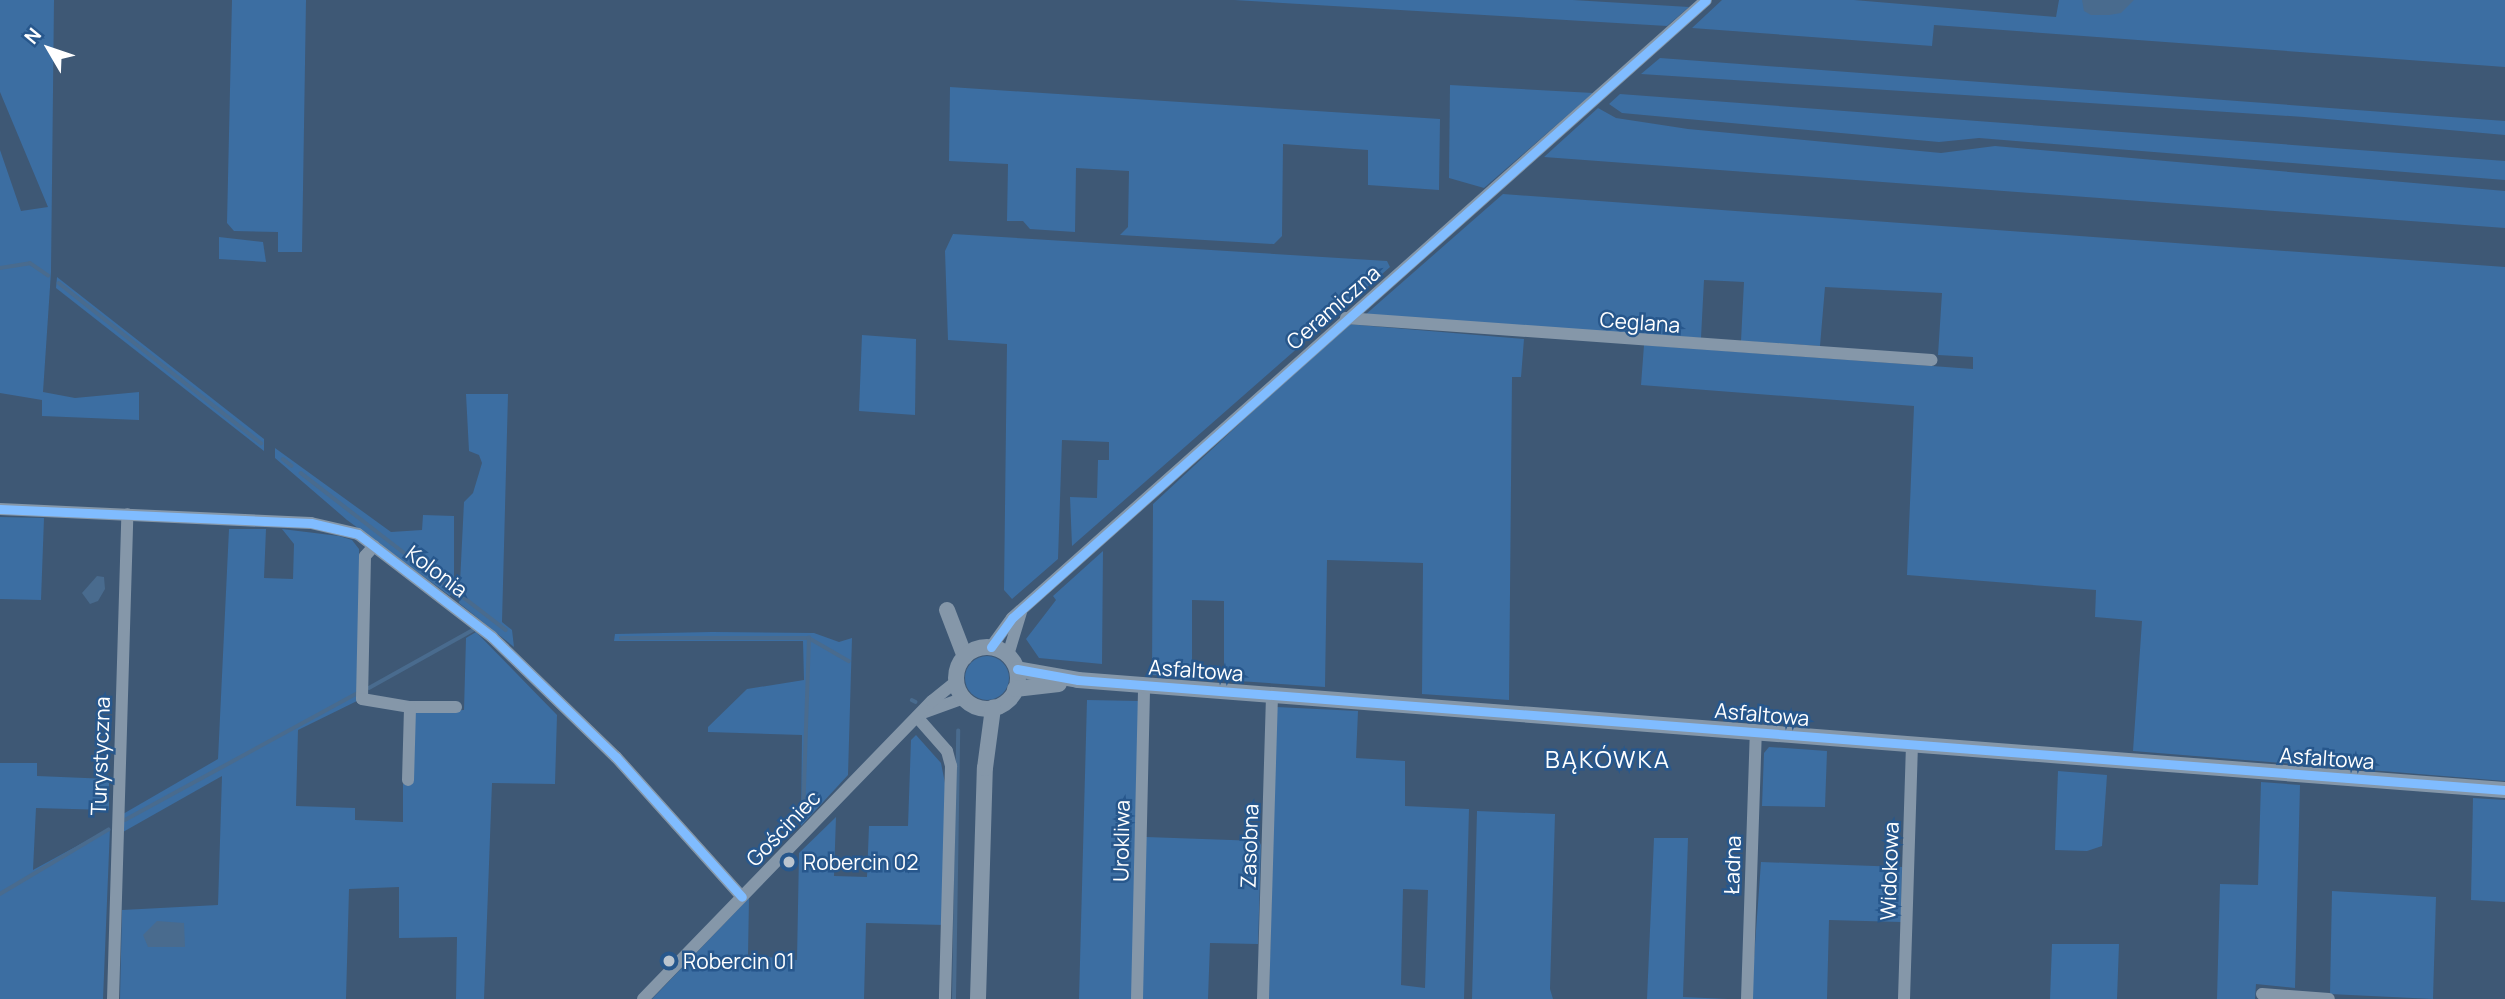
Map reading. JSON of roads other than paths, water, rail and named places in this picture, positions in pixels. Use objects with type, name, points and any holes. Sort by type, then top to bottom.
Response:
[{"type":"street","name":"Ceramiczna","points":[[986,648],[1021,612],[1346,318],[1706,0]]},
{"type":"street","name":"Ceglana","points":[[1346,318],[1931,360]]},
{"type":"street","name":"Kolonia","points":[[0,509],[330,524],[374,546],[492,637],[616,758],[742,897]]},
{"type":"street","name":"Turystyczna","points":[[113,999],[127,514]]},
{"type":"street","points":[[374,546],[366,556],[361,695],[367,703],[457,707]]},
{"type":"street","points":[[985,768],[970,702],[957,681],[965,657],[947,610],[986,648],[1012,662]]},
{"type":"street","points":[[970,702],[993,708],[1008,701],[1015,689],[1012,662],[1021,612]]},
{"type":"street","points":[[965,657],[986,648]]},
{"type":"street","name":"Asfaltowa","points":[[1012,662],[1078,680]]},
{"type":"street","name":"Asfaltowa","points":[[1015,689],[1078,680],[1144,684],[2505,790]]},
{"type":"street","name":"Gościniec","points":[[643,999],[919,715],[957,681]]},
{"type":"street","name":"Urokliwa","points":[[1137,999],[1144,684]]},
{"type":"street","name":"Zasobna","points":[[1263,999],[1272,693]]},
{"type":"street","name":"Gościniec","points":[[919,715],[970,702]]},
{"type":"street","points":[[408,780],[410,707]]},
{"type":"street","points":[[978,999],[985,768],[993,708]]},
{"type":"street","points":[[919,715],[947,751],[951,766],[945,999]]},
{"type":"street","name":"Ładna","points":[[1747,999],[1756,732]]},
{"type":"street","name":"Widokowa","points":[[1904,999],[1912,744]]},
{"type":"street","points":[[2262,994],[2329,999]]},
{"type":"waterway","points":[[0,268],[30,263],[48,275]]},
{"type":"waterway","points":[[59,283],[261,443]]},
{"type":"waterway","points":[[283,459],[292,466]]},
{"type":"waterway","points":[[301,473],[450,588]]},
{"type":"waterway","points":[[463,597],[506,630]]},
{"type":"waterway","points":[[369,688],[473,630]]},
{"type":"waterway","points":[[621,638],[809,638],[849,661]]},
{"type":"waterway","points":[[803,818],[809,638]]},
{"type":"waterway","points":[[125,820],[356,694]]},
{"type":"waterway","points":[[912,700],[916,702]]},
{"type":"waterway","points":[[954,999],[958,731]]},
{"type":"waterway","points":[[0,894],[108,830]]},
{"type":"place","name":"Robercin 02","points":[[789,862]]},
{"type":"place","name":"Robercin 01","points":[[669,961]]},
{"type":"district","name":"BĄKÓWKA","points":[[1608,759]]}]
